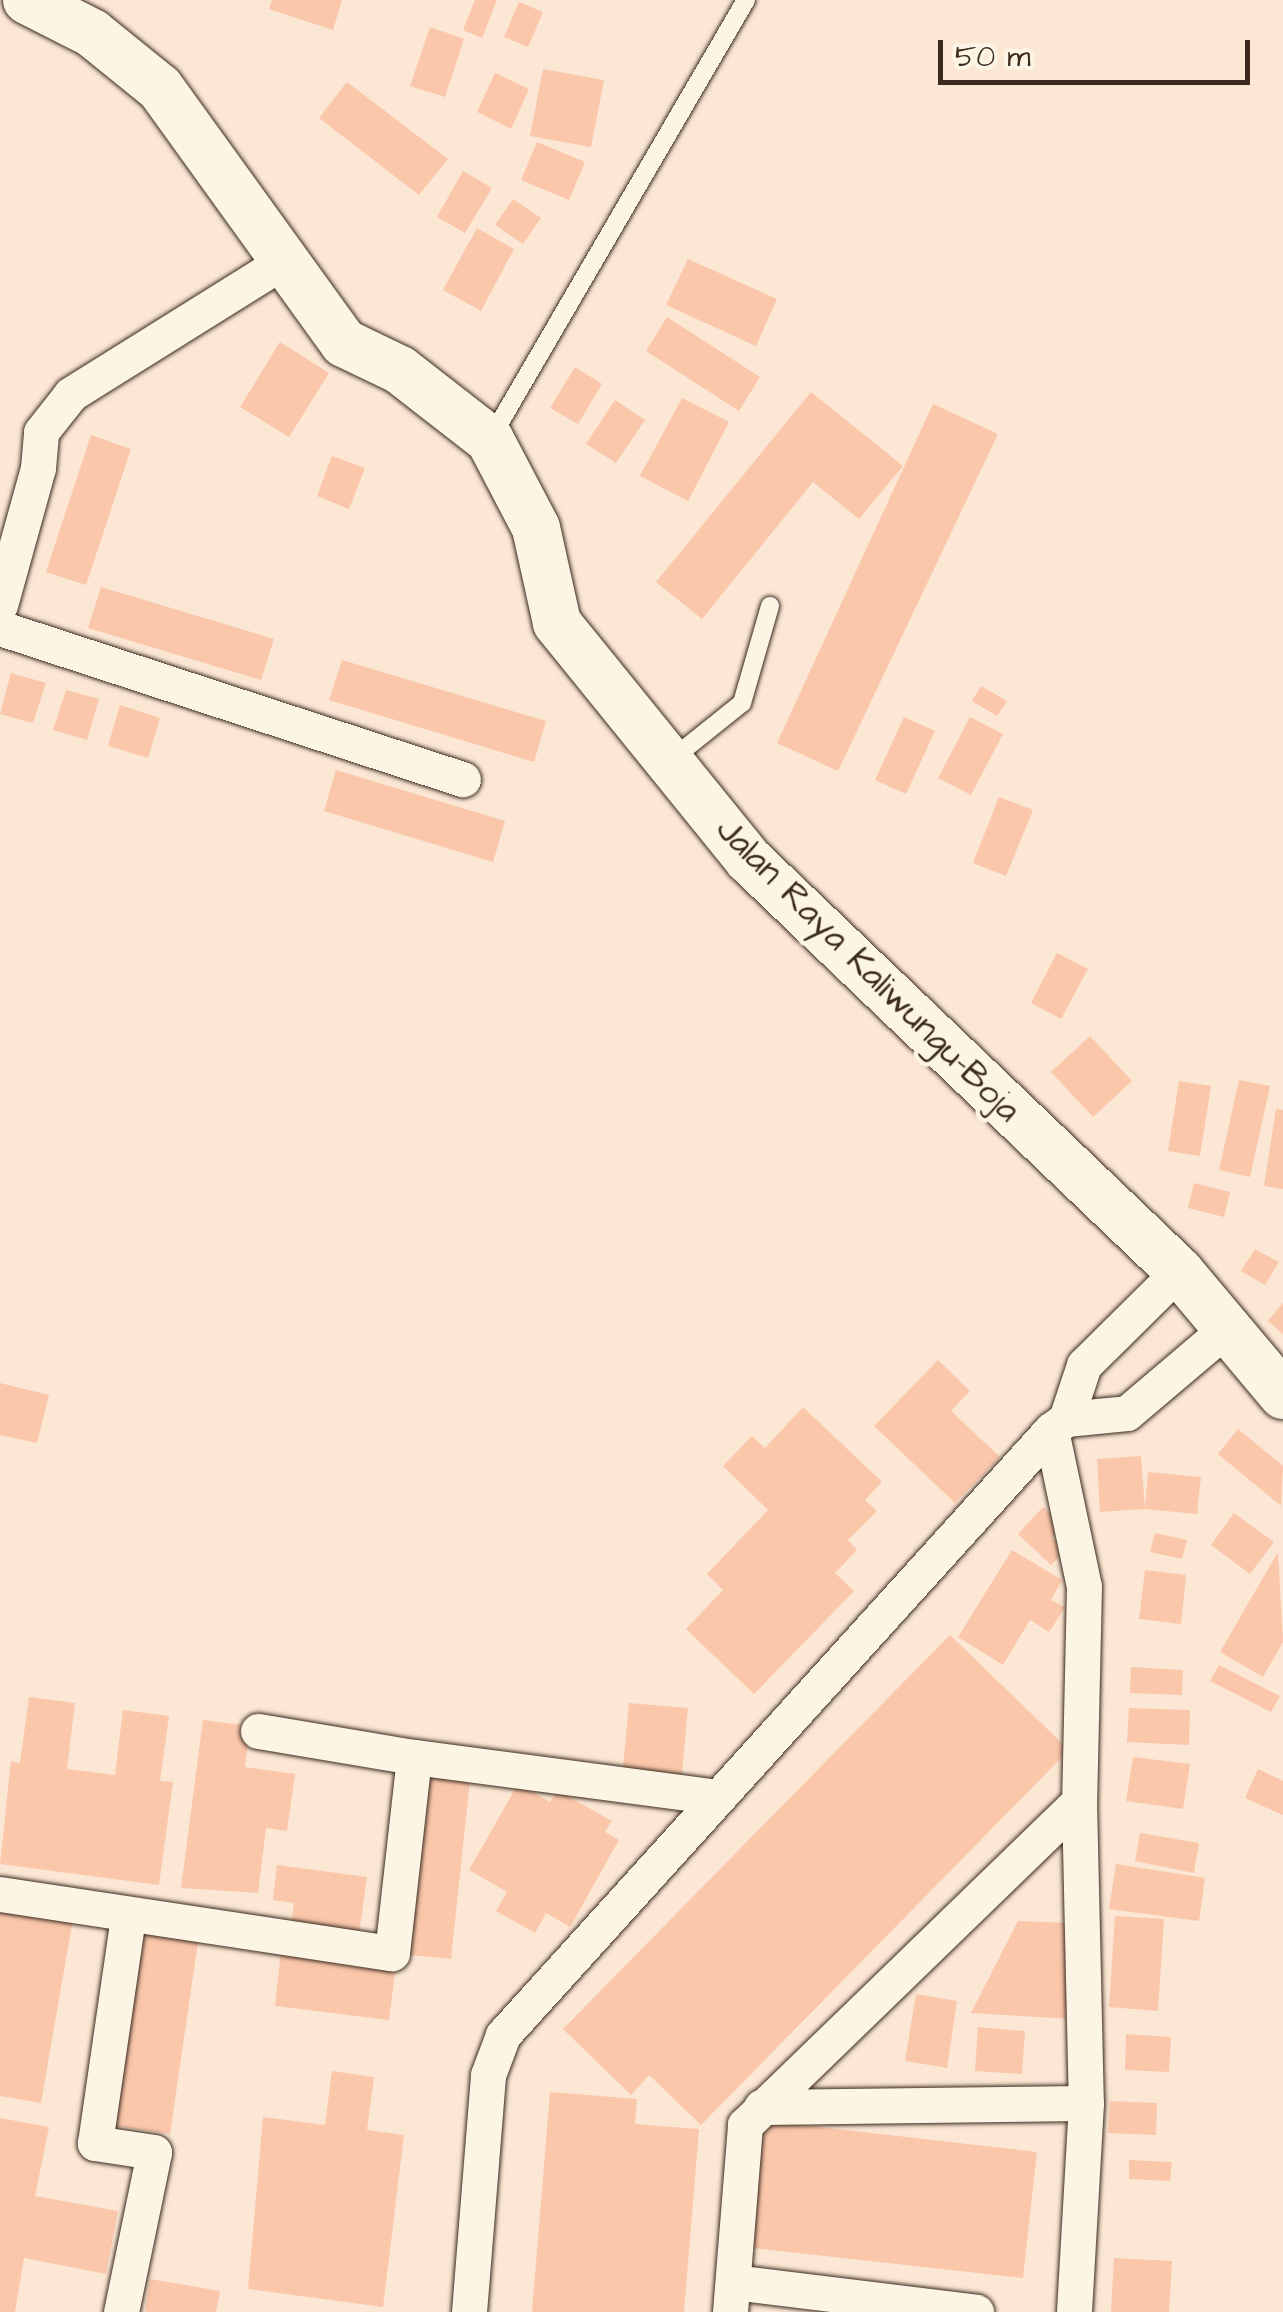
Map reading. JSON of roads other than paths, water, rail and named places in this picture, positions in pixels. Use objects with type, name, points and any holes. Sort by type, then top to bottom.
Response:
[{"type":"main road","name":"Jalan Raya Kaliwungu-Boja","points":[[26,0],[92,33],[160,88],[344,343],[400,370],[490,440],[536,528],[557,623],[749,860],[1179,1270],[1283,1395]]},
{"type":"street","points":[[0,605],[38,468],[41,432],[71,394],[284,261]]},
{"type":"street","points":[[0,628],[462,779]]},
{"type":"street","points":[[469,2312],[494,2053],[533,1998],[1058,1424],[1084,1364],[1179,1270]]},
{"type":"street","points":[[1058,1424],[1127,1413],[1226,1329]]},
{"type":"street","points":[[1058,1424],[1084,1586],[1079,1801],[1086,2103],[1074,2312]]},
{"type":"street","points":[[258,1732],[716,1798]]},
{"type":"street","points":[[0,1894],[128,1918],[392,1953],[414,1757]]},
{"type":"street","points":[[976,2312],[731,2297],[742,2136],[762,2107],[1079,1801]]},
{"type":"street","points":[[121,2312],[154,2152],[95,2143],[128,1918]]},
{"type":"street","points":[[762,2107],[1086,2103]]},
{"type":"lane","points":[[490,440],[746,0]]},
{"type":"lane","points":[[668,762],[742,703],[770,606]]}]
